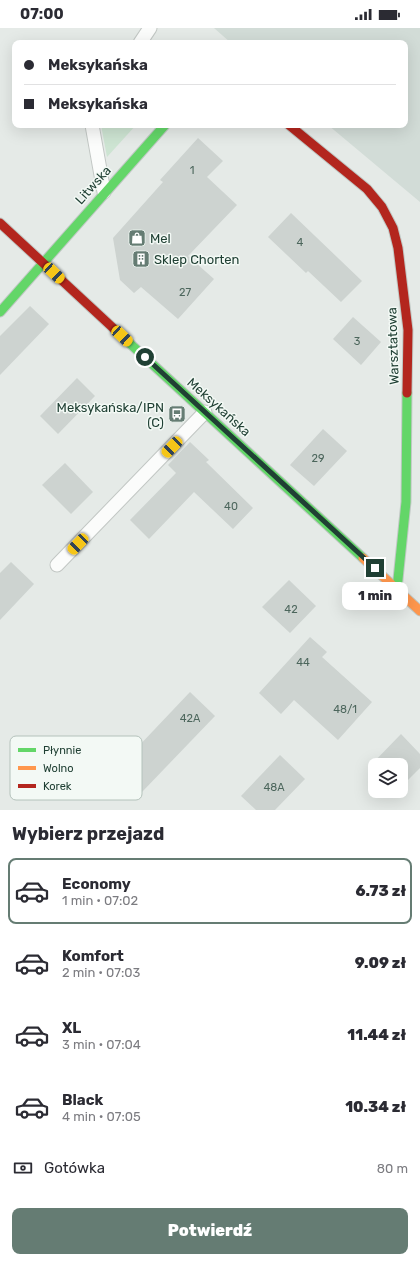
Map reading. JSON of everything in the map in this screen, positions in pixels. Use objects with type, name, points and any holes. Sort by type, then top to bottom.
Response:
[{"type":"street","name":"Litwska","points":[[0,312],[28,282],[42,263],[104,192],[162,128]]},
{"type":"street","name":"Warsztatowa","points":[[293,128],[367,189],[382,207],[393,228],[398,248],[408,330],[406,502],[397,589]]},
{"type":"street","name":"Meksykańska","points":[[0,223],[420,611]]},
{"type":"lane","points":[[142,40],[150,28]]},
{"type":"lane","points":[[93,128],[104,192]]},
{"type":"lane","points":[[58,565],[205,412]]},
{"type":"shaded area","points":[[214,28],[420,28],[420,202],[332,128],[408,128],[408,40],[228,40]]},
{"type":"green space","points":[[102,128],[133,128],[107,157]]},
{"type":"building","points":[[198,138],[223,161],[207,177],[237,205],[188,256],[214,279],[178,319],[141,287],[134,293],[120,280],[113,238],[163,182],[160,180]]},
{"type":"building","points":[[291,213],[362,281],[341,302],[308,271],[306,273],[268,237]]},
{"type":"building","points":[[30,306],[49,324],[0,375],[0,336]]},
{"type":"building","points":[[353,317],[381,342],[361,365],[333,339]]},
{"type":"building","points":[[77,378],[95,396],[58,434],[40,416]]},
{"type":"building","points":[[323,429],[347,451],[314,486],[290,465]]},
{"type":"building","points":[[190,442],[209,460],[206,462],[253,508],[233,529],[194,492],[149,539],[130,520],[176,473],[168,465]]},
{"type":"building","points":[[65,463],[93,492],[71,514],[42,485]]},
{"type":"building","points":[[11,562],[34,584],[0,620],[0,573]]},
{"type":"building","points":[[289,580],[316,606],[290,633],[262,607]]},
{"type":"building","points":[[310,637],[327,652],[322,657],[372,702],[338,740],[294,700],[281,714],[259,693]]},
{"type":"building","points":[[190,692],[215,716],[142,792],[142,743]]},
{"type":"building","points":[[401,734],[420,754],[420,768],[408,780],[408,758],[378,758]]},
{"type":"building","points":[[280,755],[305,779],[275,810],[256,810],[241,796]]},
{"type":"traffic: fast","points":[[0,312],[162,128]]},
{"type":"traffic: fast","points":[[125,339],[363,558]]},
{"type":"traffic: fast","points":[[397,589],[406,502],[407,393]]},
{"type":"traffic: slow","points":[[363,558],[420,611]]},
{"type":"traffic: jam","points":[[293,128],[367,189],[382,207],[393,228],[398,248],[408,330],[407,393]]},
{"type":"traffic: jam","points":[[0,223],[125,339]]},
{"type":"place","name":"Mel","points":[[137,238]]},
{"type":"place","name":"Sklep Chorten","points":[[141,259]]},
{"type":"place","name":"Meksykańska/IPN (C)","points":[[177,414]]},
{"type":"route","points":[[145,357],[375,568]]}]
